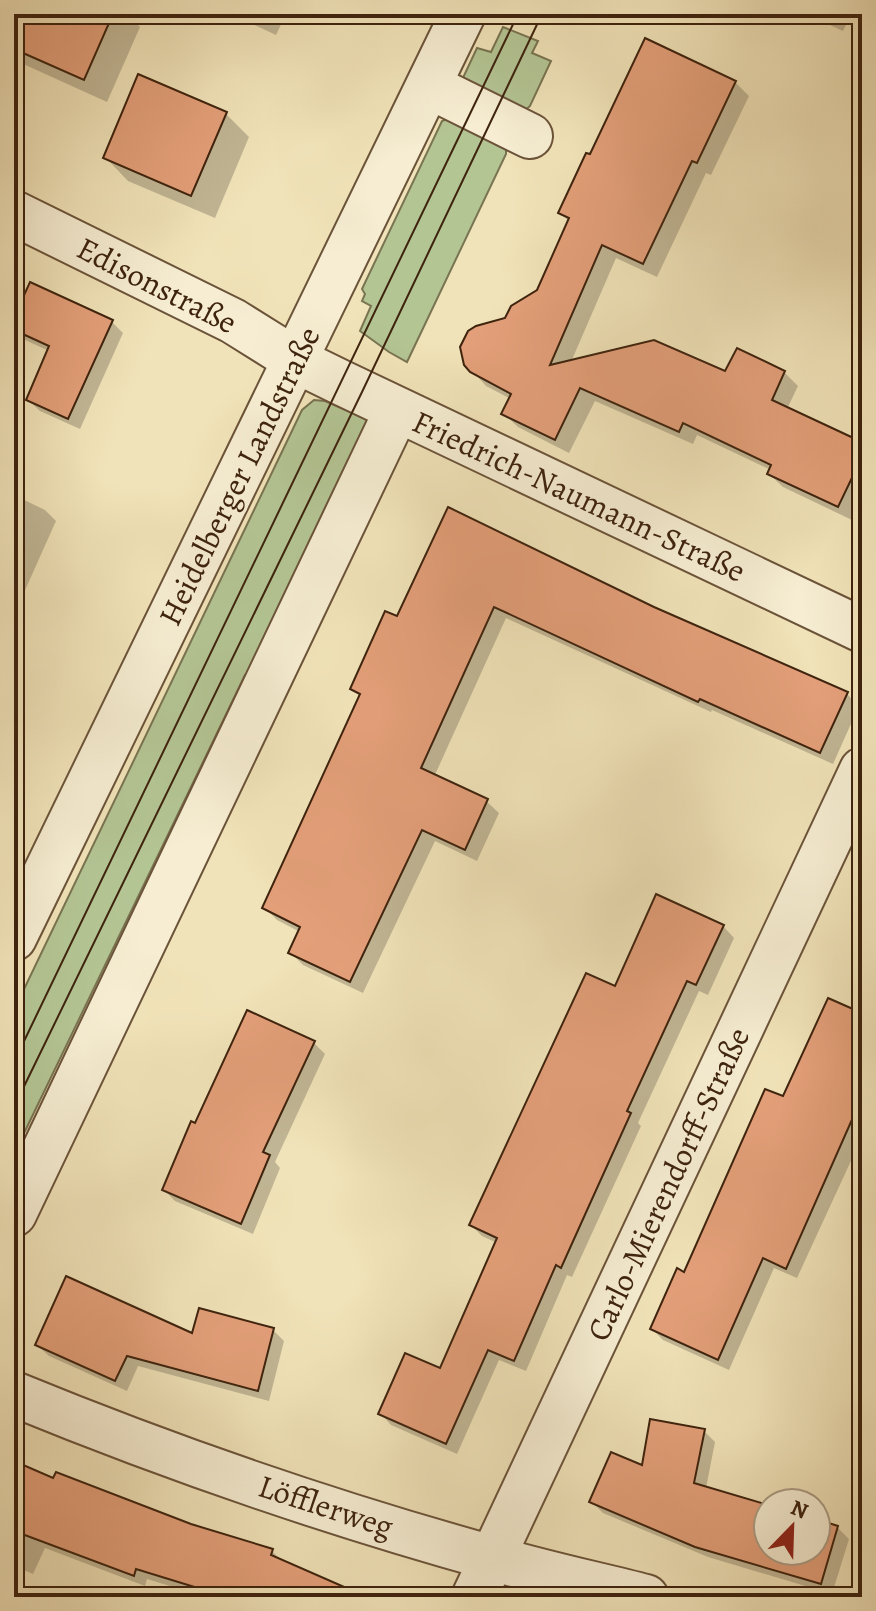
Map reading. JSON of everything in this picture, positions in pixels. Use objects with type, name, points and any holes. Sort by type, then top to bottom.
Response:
[{"type":"street","name":"Heidelberger Landstraße","points":[[14,938],[463,14]]},
{"type":"street","points":[[429,86],[530,136]]},
{"type":"street","name":"Edisonstraße","points":[[14,213],[233,321],[297,361]]},
{"type":"street","name":"Friedrich-Naumann-Straße","points":[[297,361],[862,630]]},
{"type":"street","points":[[14,1214],[397,410]]},
{"type":"street","name":"Carlo-Mierendorff-Straße","points":[[483,1578],[862,770]]},
{"type":"street","name":"Löfflerweg","points":[[14,1394],[121,1438],[286,1494],[483,1578],[646,1597]]},
{"type":"green space","points":[[503,27],[538,41],[532,53],[551,61],[530,106],[521,114],[461,82],[477,48],[491,52]]},
{"type":"green space","points":[[453,117],[506,142],[506,154],[407,362],[360,331],[371,306],[362,301],[365,294],[362,289],[442,121]]},
{"type":"green space","points":[[314,400],[325,401],[369,420],[258,679],[245,675],[14,1154],[14,1010],[302,410]]},
{"type":"building","points":[[14,14],[113,14],[84,80],[14,49]]},
{"type":"building","points":[[645,38],[736,81],[697,163],[692,161],[643,264],[602,245],[550,365],[654,340],[725,371],[737,348],[785,371],[772,400],[862,442],[862,457],[838,507],[767,474],[771,465],[683,423],[679,432],[580,388],[555,440],[501,414],[511,394],[470,372],[464,365],[460,347],[468,331],[505,318],[511,306],[537,290],[569,218],[558,213]]},
{"type":"building","points":[[138,74],[227,112],[191,196],[103,158]]},
{"type":"building","points":[[30,282],[113,320],[68,419],[26,400],[49,346],[14,330],[14,317]]},
{"type":"building","points":[[448,507],[654,607],[848,692],[820,753],[700,699],[698,702],[494,607],[421,768],[488,799],[465,850],[422,830],[350,982],[288,953],[300,927],[262,908],[360,694],[350,689],[385,611],[397,616]]},
{"type":"building","points":[[656,894],[724,925],[696,985],[687,981],[627,1111],[631,1113],[561,1268],[556,1265],[514,1361],[488,1350],[446,1444],[378,1414],[405,1353],[440,1368],[497,1238],[469,1225],[586,973],[615,986]]},
{"type":"building","points":[[828,998],[862,1013],[862,1097],[786,1269],[763,1258],[718,1360],[650,1329],[677,1268],[684,1272],[765,1089],[783,1096]]},
{"type":"building","points":[[247,1010],[315,1041],[263,1152],[270,1155],[241,1224],[162,1190],[191,1121],[195,1123]]},
{"type":"building","points":[[66,1276],[192,1333],[199,1308],[274,1328],[258,1391],[127,1356],[115,1381],[35,1345]]},
{"type":"building","points":[[650,1419],[705,1429],[694,1483],[752,1500],[752,1564],[695,1547],[589,1502],[611,1452],[642,1465]]},
{"type":"building","points":[[14,1461],[53,1478],[56,1472],[191,1524],[273,1549],[271,1555],[367,1597],[227,1597],[136,1569],[134,1576],[14,1531]]},
{"type":"building","points":[[832,1524],[838,1526],[832,1546]]},
{"type":"building","points":[[763,1567],[826,1567],[821,1584]]},
{"type":"tram line","points":[[14,1062],[518,14]]},
{"type":"tram line","points":[[14,1107],[542,14]]}]
